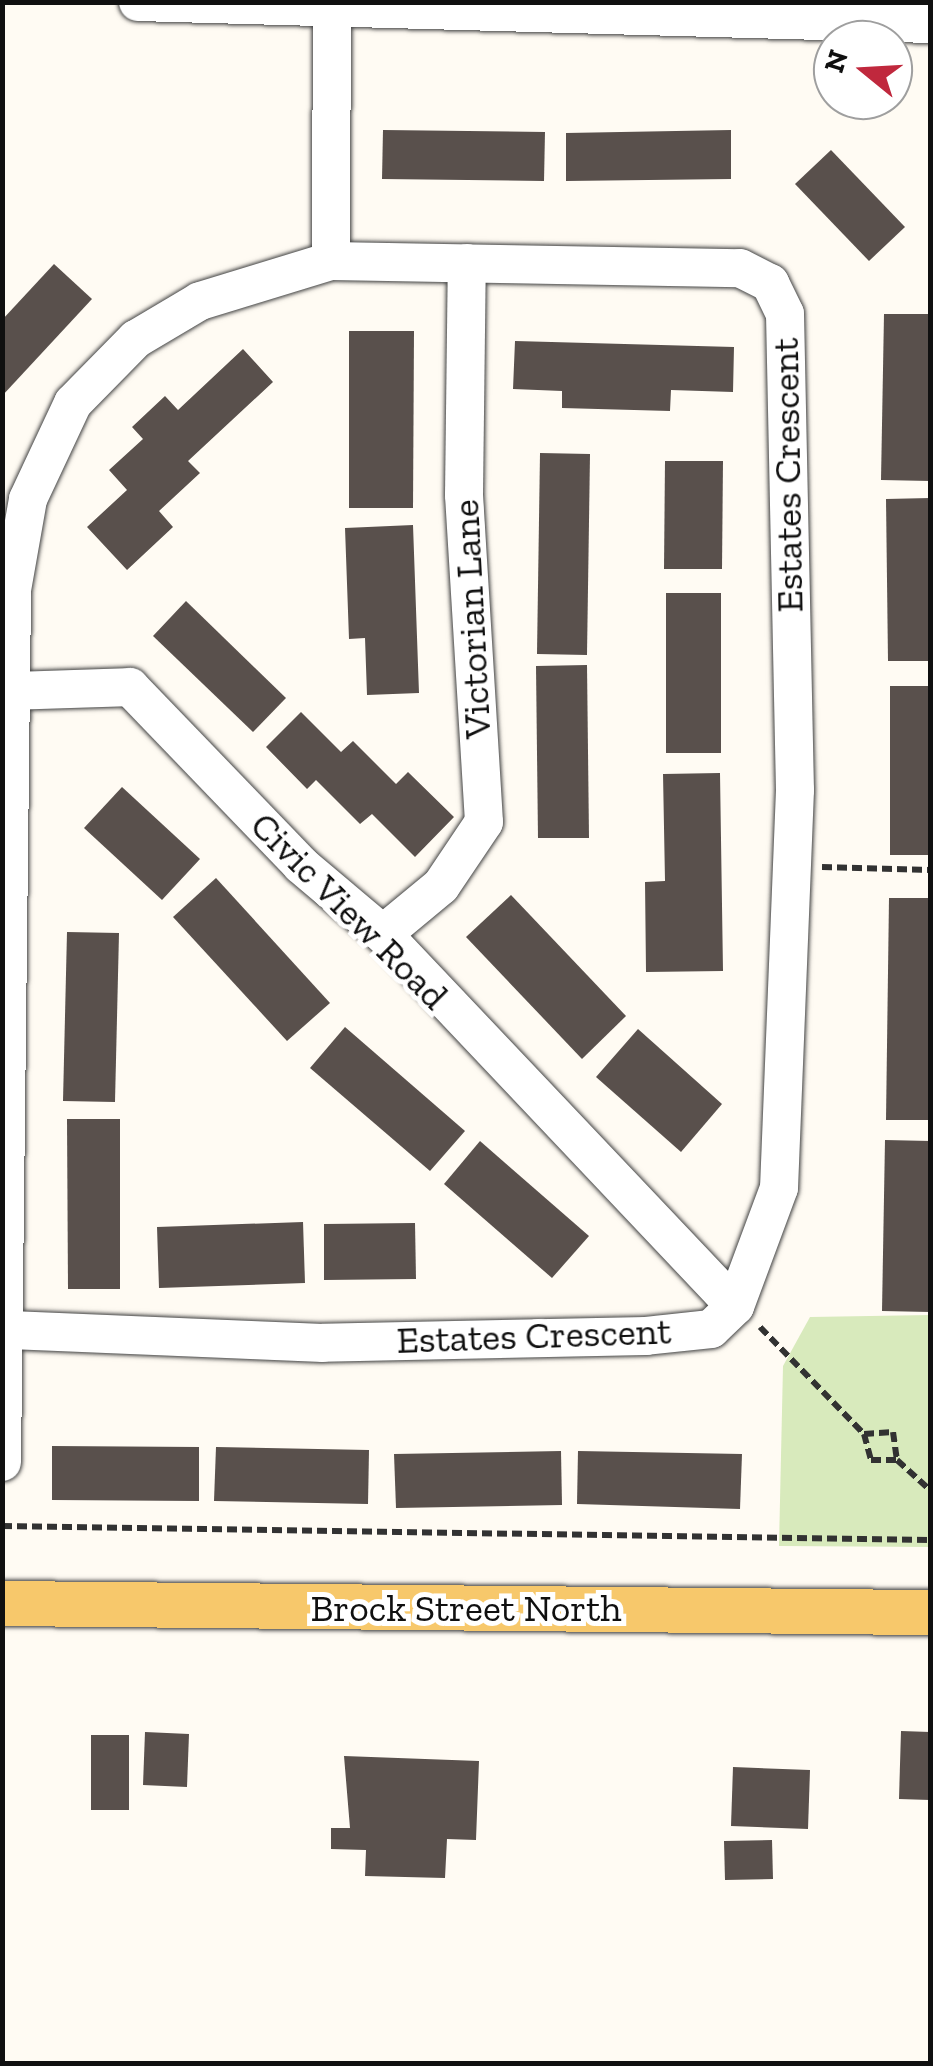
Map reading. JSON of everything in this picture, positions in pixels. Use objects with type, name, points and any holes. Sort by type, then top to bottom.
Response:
[{"type":"main road","name":"Brock Street North","points":[[2,1603],[930,1612]]},
{"type":"street","points":[[138,2],[332,7],[743,8],[930,24]]},
{"type":"street","points":[[331,260],[332,7]]},
{"type":"street","name":"Estates Crescent","points":[[2,1462],[10,1330],[5,1147],[16,548],[73,403],[136,339],[200,300],[331,260],[740,268],[770,283],[784,314],[790,417],[790,866],[779,1188],[735,1306],[711,1329],[646,1336],[323,1343],[10,1330]]},
{"type":"street","name":"Victorian Lane","points":[[383,934],[464,861],[484,822],[464,495],[467,263]]},
{"type":"street","name":"Civic View Road","points":[[12,691],[130,687],[300,865],[383,934],[735,1306]]},
{"type":"path","points":[[790,866],[930,870]]},
{"type":"path","points":[[735,1306],[864,1434],[872,1460],[897,1460]]},
{"type":"path","points":[[864,1434],[893,1432],[897,1460],[930,1490]]},
{"type":"path","points":[[2,1526],[930,1540]]},
{"type":"green space","points":[[930,1315],[930,1547],[779,1546],[783,1366],[810,1317]]},
{"type":"building","points":[[383,130],[545,132],[544,181],[382,179]]},
{"type":"building","points":[[731,130],[731,179],[566,181],[566,133]]},
{"type":"building","points":[[831,150],[905,227],[869,261],[795,184]]},
{"type":"building","points":[[54,264],[92,299],[2,396],[2,320]]},
{"type":"building","points":[[884,314],[930,314],[930,481],[881,480]]},
{"type":"building","points":[[349,331],[414,331],[413,508],[349,508]]},
{"type":"building","points":[[515,341],[734,347],[733,392],[671,390],[670,411],[562,408],[562,391],[513,389]]},
{"type":"building","points":[[243,349],[273,382],[188,461],[200,473],[159,511],[173,527],[127,570],[87,527],[127,490],[109,470],[143,439],[132,427],[165,396],[178,410]]},
{"type":"building","points":[[540,453],[590,454],[587,655],[537,654]]},
{"type":"building","points":[[665,461],[723,461],[722,569],[664,569]]},
{"type":"building","points":[[930,498],[930,661],[888,661],[886,499]]},
{"type":"building","points":[[413,525],[419,693],[367,695],[365,638],[349,639],[345,528]]},
{"type":"building","points":[[666,593],[721,593],[721,753],[666,753]]},
{"type":"building","points":[[186,601],[286,698],[253,732],[153,636]]},
{"type":"building","points":[[587,665],[589,838],[538,838],[536,666]]},
{"type":"building","points":[[890,686],[930,686],[930,855],[890,855]]},
{"type":"building","points":[[301,712],[341,752],[353,741],[396,784],[408,772],[454,817],[415,857],[372,814],[360,824],[316,780],[307,789],[266,747]]},
{"type":"building","points":[[720,773],[723,971],[646,972],[645,882],[665,881],[663,774]]},
{"type":"building","points":[[122,787],[200,859],[162,900],[84,828]]},
{"type":"building","points":[[216,878],[330,1003],[287,1041],[173,917]]},
{"type":"building","points":[[511,895],[626,1016],[582,1059],[466,937]]},
{"type":"building","points":[[889,898],[930,898],[930,1120],[886,1120]]},
{"type":"building","points":[[67,932],[119,933],[115,1102],[63,1101]]},
{"type":"building","points":[[345,1027],[465,1131],[430,1171],[310,1068]]},
{"type":"building","points":[[638,1029],[722,1104],[681,1152],[596,1077]]},
{"type":"building","points":[[67,1119],[120,1119],[120,1289],[68,1289]]},
{"type":"building","points":[[885,1140],[930,1141],[930,1312],[882,1311]]},
{"type":"building","points":[[480,1141],[589,1236],[552,1278],[444,1184]]},
{"type":"building","points":[[303,1222],[305,1283],[159,1288],[157,1227]]},
{"type":"building","points":[[415,1223],[416,1279],[324,1280],[324,1224]]},
{"type":"building","points":[[52,1446],[199,1447],[199,1501],[52,1500]]},
{"type":"building","points":[[216,1447],[369,1450],[368,1504],[214,1501]]},
{"type":"building","points":[[561,1451],[562,1505],[396,1508],[394,1454]]},
{"type":"building","points":[[578,1451],[742,1454],[740,1509],[577,1504]]},
{"type":"building","points":[[901,1731],[930,1732],[930,1800],[899,1799]]},
{"type":"building","points":[[145,1732],[189,1734],[187,1787],[143,1785]]},
{"type":"building","points":[[91,1735],[129,1735],[129,1810],[91,1810]]},
{"type":"building","points":[[344,1756],[479,1761],[476,1840],[447,1839],[445,1878],[365,1876],[366,1850],[331,1849],[331,1828],[350,1828]]},
{"type":"building","points":[[733,1767],[810,1770],[808,1829],[731,1826]]},
{"type":"building","points":[[772,1840],[773,1879],[725,1880],[724,1841]]}]
